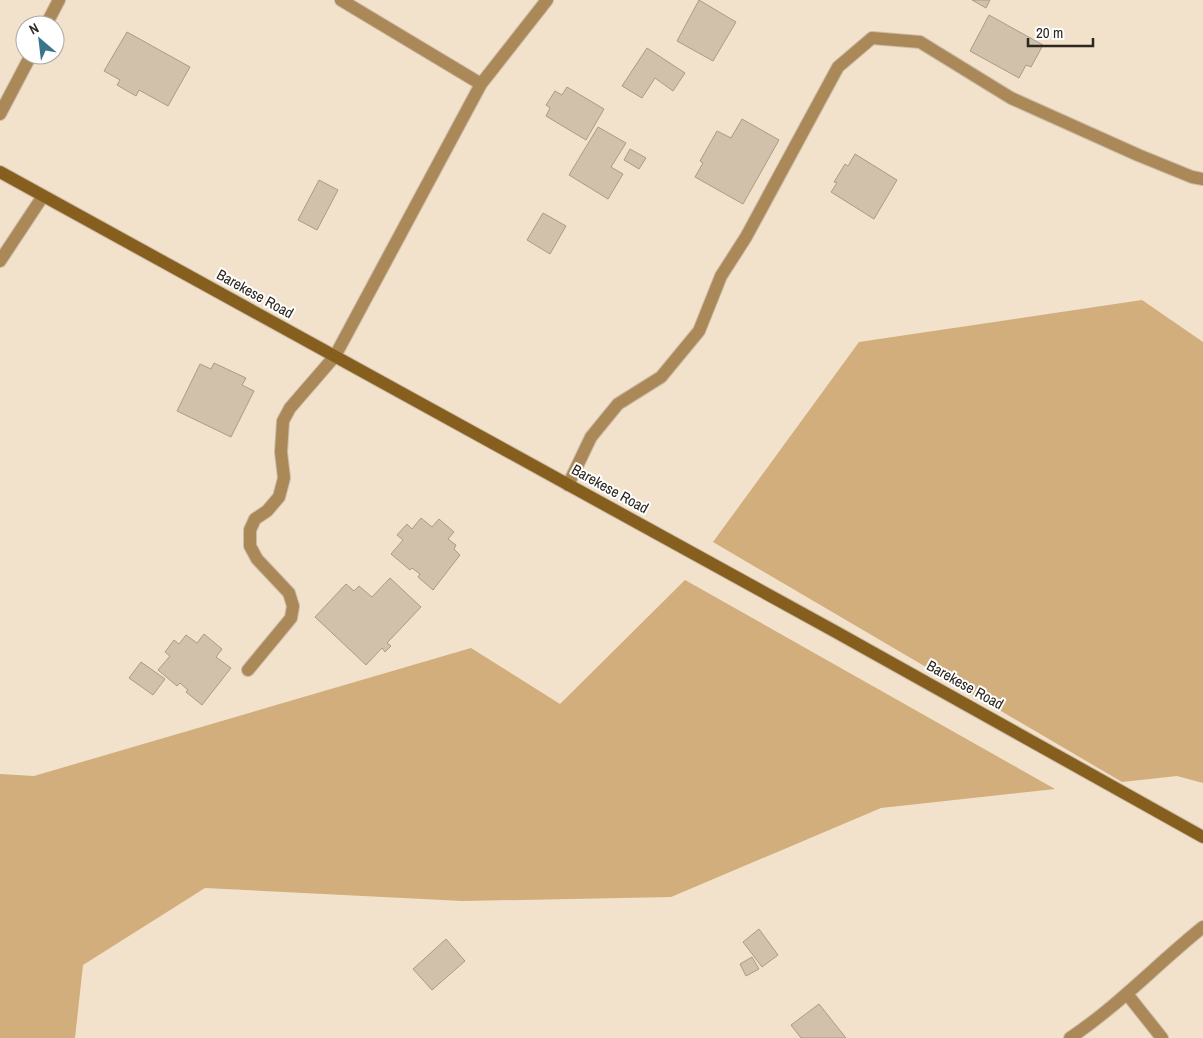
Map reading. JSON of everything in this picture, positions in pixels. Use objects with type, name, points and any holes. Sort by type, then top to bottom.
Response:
[{"type":"main road","name":"Barekese Road","points":[[0,172],[1203,837]]},
{"type":"street","points":[[51,15],[59,0]]},
{"type":"street","points":[[342,0],[481,84]]},
{"type":"street","points":[[248,670],[291,618],[293,606],[289,593],[258,559],[250,546],[250,530],[255,519],[267,511],[279,496],[284,478],[281,452],[283,421],[290,408],[335,356],[481,84],[546,0]]},
{"type":"street","points":[[568,485],[591,437],[618,404],[662,377],[699,331],[721,276],[816,112],[838,67],[872,38],[920,42],[1011,98],[1192,177],[1203,179]]},
{"type":"street","points":[[0,114],[26,65]]},
{"type":"street","points":[[0,261],[43,196]]},
{"type":"street","points":[[1070,1038],[1127,994],[1169,954],[1203,927]]},
{"type":"street","points":[[1127,994],[1162,1038]]},
{"type":"shaded area","points":[[1142,300],[1203,342],[1203,783],[1177,776],[1122,782],[713,542],[859,342]]},
{"type":"shaded area","points":[[685,580],[1055,789],[881,808],[671,897],[463,901],[205,888],[83,965],[75,1038],[0,1038],[0,774],[34,776],[471,648],[560,704]]},
{"type":"building","points":[[699,0],[736,22],[713,61],[677,41]]},
{"type":"building","points":[[972,0],[990,0],[986,8]]},
{"type":"building","points":[[989,15],[1043,45],[1031,67],[1026,65],[1019,78],[970,51]]},
{"type":"building","points":[[127,32],[190,67],[168,106],[139,90],[136,96],[117,85],[120,80],[104,71]]},
{"type":"building","points":[[647,48],[685,73],[673,91],[655,78],[642,98],[622,86]]},
{"type":"building","points":[[567,87],[604,109],[586,140],[546,116],[550,108],[546,105],[555,91],[562,95]]},
{"type":"building","points":[[742,119],[779,140],[743,204],[695,177],[703,163],[700,161],[717,131],[731,138]]},
{"type":"building","points":[[598,127],[626,143],[611,167],[623,174],[608,199],[569,175]]},
{"type":"building","points":[[630,149],[646,158],[639,169],[624,160]]},
{"type":"building","points":[[855,154],[897,180],[874,219],[831,192],[837,183],[834,182],[845,164],[848,166]]},
{"type":"building","points":[[319,180],[338,190],[317,230],[298,220]]},
{"type":"building","points":[[543,213],[566,226],[550,254],[527,240]]},
{"type":"building","points":[[214,363],[246,378],[242,385],[254,391],[231,437],[177,411],[200,364],[211,369]]},
{"type":"building","points":[[421,518],[432,527],[439,519],[454,532],[448,539],[456,545],[454,549],[460,555],[433,590],[418,577],[420,574],[412,568],[410,570],[391,554],[403,540],[397,535],[407,524],[412,529]]},
{"type":"building","points":[[390,578],[421,607],[387,643],[391,646],[385,652],[382,648],[366,665],[315,617],[346,584],[354,591],[359,586],[372,597]]},
{"type":"building","points":[[204,634],[222,649],[216,657],[231,668],[202,705],[186,692],[188,690],[180,683],[177,686],[158,670],[170,656],[165,652],[174,640],[179,644],[186,635],[197,643]]},
{"type":"building","points":[[141,662],[165,679],[153,695],[129,678]]},
{"type":"building","points":[[759,929],[778,955],[762,967],[743,942]]},
{"type":"building","points":[[446,939],[465,961],[432,990],[413,969]]},
{"type":"building","points":[[752,957],[759,969],[746,976],[740,964]]},
{"type":"building","points":[[819,1004],[846,1038],[801,1038],[791,1025]]}]
